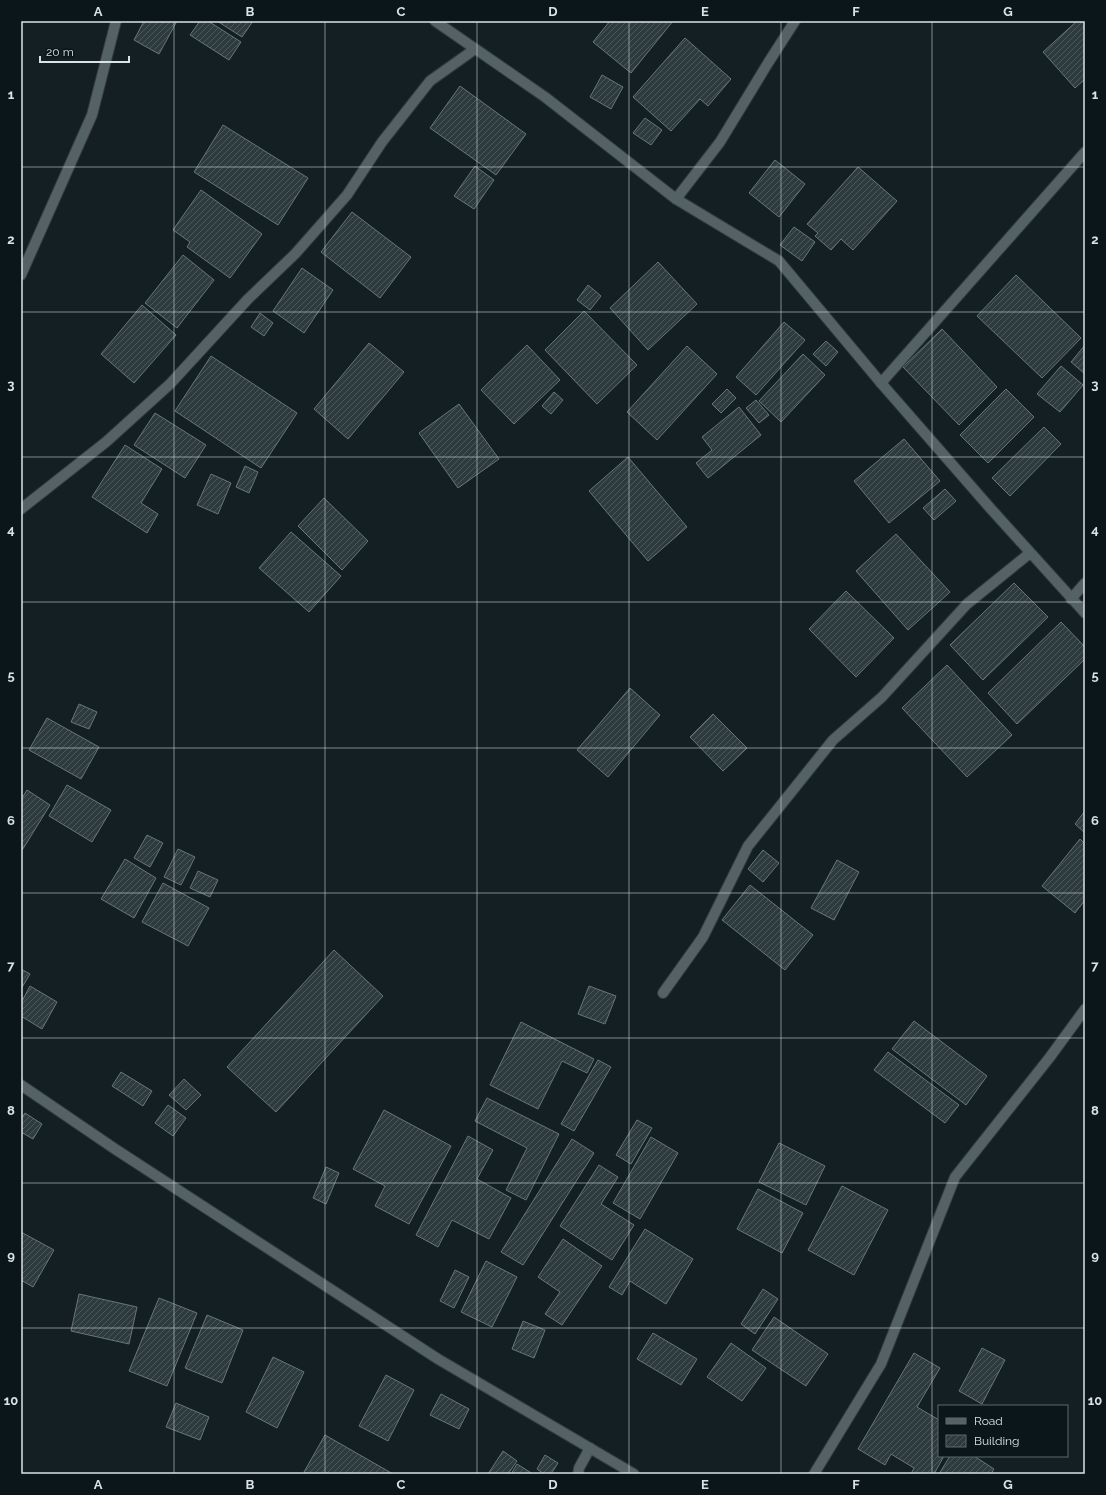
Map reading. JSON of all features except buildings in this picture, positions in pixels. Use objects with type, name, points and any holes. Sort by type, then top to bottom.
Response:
[{"type":"street","points":[[21,275],[92,115],[116,21]]},
{"type":"street","points":[[435,21],[545,97],[676,199],[779,261],[881,383],[1030,554],[1085,613]]},
{"type":"street","points":[[676,199],[720,142],[795,21]]},
{"type":"street","points":[[21,509],[106,442],[170,384],[248,299],[296,254],[347,195],[382,142],[430,81],[475,49]]},
{"type":"street","points":[[881,383],[1085,152]]},
{"type":"street","points":[[663,993],[703,937],[748,846],[833,740],[882,697],[967,604],[1030,554]]},
{"type":"street","points":[[1071,599],[1085,583]]},
{"type":"street","points":[[814,1474],[881,1364],[954,1177],[1050,1057],[1085,1008]]},
{"type":"street","points":[[21,1085],[438,1359],[634,1474]]},
{"type":"street","points":[[578,1474],[579,1468],[590,1448]]}]
